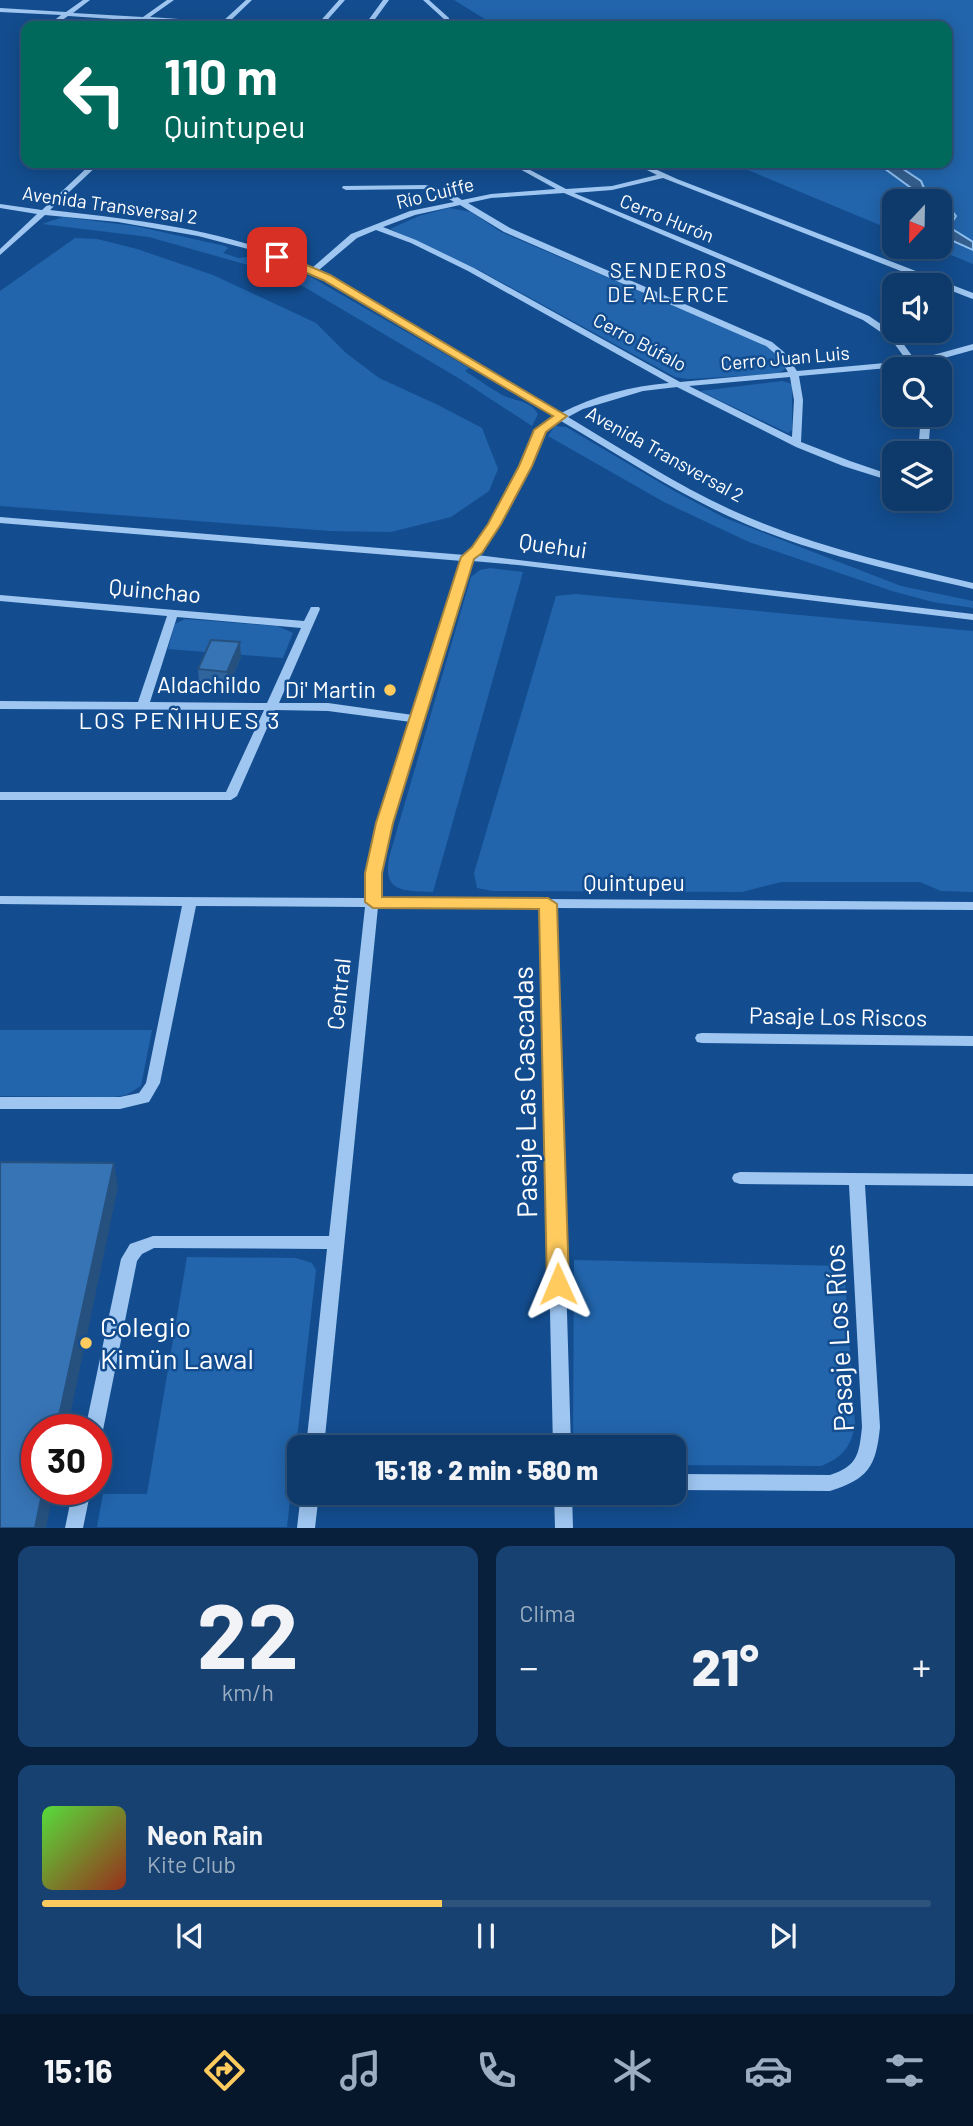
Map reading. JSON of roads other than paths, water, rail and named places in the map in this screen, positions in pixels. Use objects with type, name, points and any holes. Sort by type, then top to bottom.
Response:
[{"type":"street","points":[[57,21],[87,0]]},
{"type":"street","points":[[141,21],[171,0]]},
{"type":"street","points":[[227,21],[249,0]]},
{"type":"street","points":[[323,21],[342,0]]},
{"type":"street","points":[[370,21],[373,13],[386,0]]},
{"type":"street","points":[[426,0],[447,19]]},
{"type":"street","points":[[0,10],[170,21]]},
{"type":"street","points":[[0,253],[91,168]]},
{"type":"street","name":"Cerro Hurón","points":[[522,168],[562,189],[866,318],[894,337],[909,357]]},
{"type":"street","points":[[647,168],[973,296]]},
{"type":"street","name":"Río Cuiffe","points":[[313,271],[341,245],[374,227],[413,213],[509,194],[621,187],[663,176]]},
{"type":"street","points":[[346,188],[425,187],[442,191],[507,230],[769,344],[787,358],[795,376],[799,406],[796,442]]},
{"type":"street","name":"Avenida Transversal 2","points":[[0,206],[123,220],[192,233],[258,250],[313,271],[677,485],[749,521],[857,559],[973,586]]},
{"type":"street","name":"Cerro Búfalo","points":[[374,227],[443,255],[681,384],[796,442],[882,474]]},
{"type":"street","name":"Cerro Juan Luis","points":[[943,357],[973,347]]},
{"type":"street","name":"Cerro Juan Luis","points":[[561,416],[620,393],[681,384],[882,369]]},
{"type":"street","points":[[468,557],[486,538],[506,505],[541,430],[561,416]]},
{"type":"street","name":"Quehui","points":[[0,520],[468,557],[973,617]]},
{"type":"street","name":"Central","points":[[316,1435],[377,852],[468,557]]},
{"type":"street","name":"Quinchao","points":[[0,598],[307,625]]},
{"type":"street","points":[[0,796],[231,796],[315,609]]},
{"type":"street","points":[[143,705],[173,613]]},
{"type":"street","name":"Aldachildo","points":[[0,705],[351,708],[417,719]]},
{"type":"street","name":"Quintupeu","points":[[0,900],[973,906]]},
{"type":"street","points":[[0,1102],[120,1103],[144,1098],[153,1083],[190,901]]},
{"type":"street","name":"Pasaje Las Cascadas","points":[[548,904],[562,1435]]},
{"type":"street","name":"Pasaje Los Riscos","points":[[702,1038],[973,1041]]},
{"type":"street","points":[[740,1178],[973,1180]]},
{"type":"street","name":"Pasaje Los Ríos","points":[[686,1482],[830,1483],[851,1477],[863,1465],[869,1450],[872,1427],[857,1179]]},
{"type":"street","points":[[97,1414],[129,1259],[136,1250],[153,1242],[337,1243]]},
{"type":"street","points":[[74,1528],[79,1505]]},
{"type":"street","points":[[306,1528],[309,1505]]},
{"type":"street","points":[[563,1505],[564,1528]]},
{"type":"place","name":"Di' Martin","points":[[390,690]]},
{"type":"place","name":"Colegio Kimün Lawal","points":[[86,1343]]},
{"type":"district","name":"SENDEROS DE ALERCE","points":[[669,283]]},
{"type":"district","name":"LOS PEÑIHUES 3","points":[[180,721]]}]
